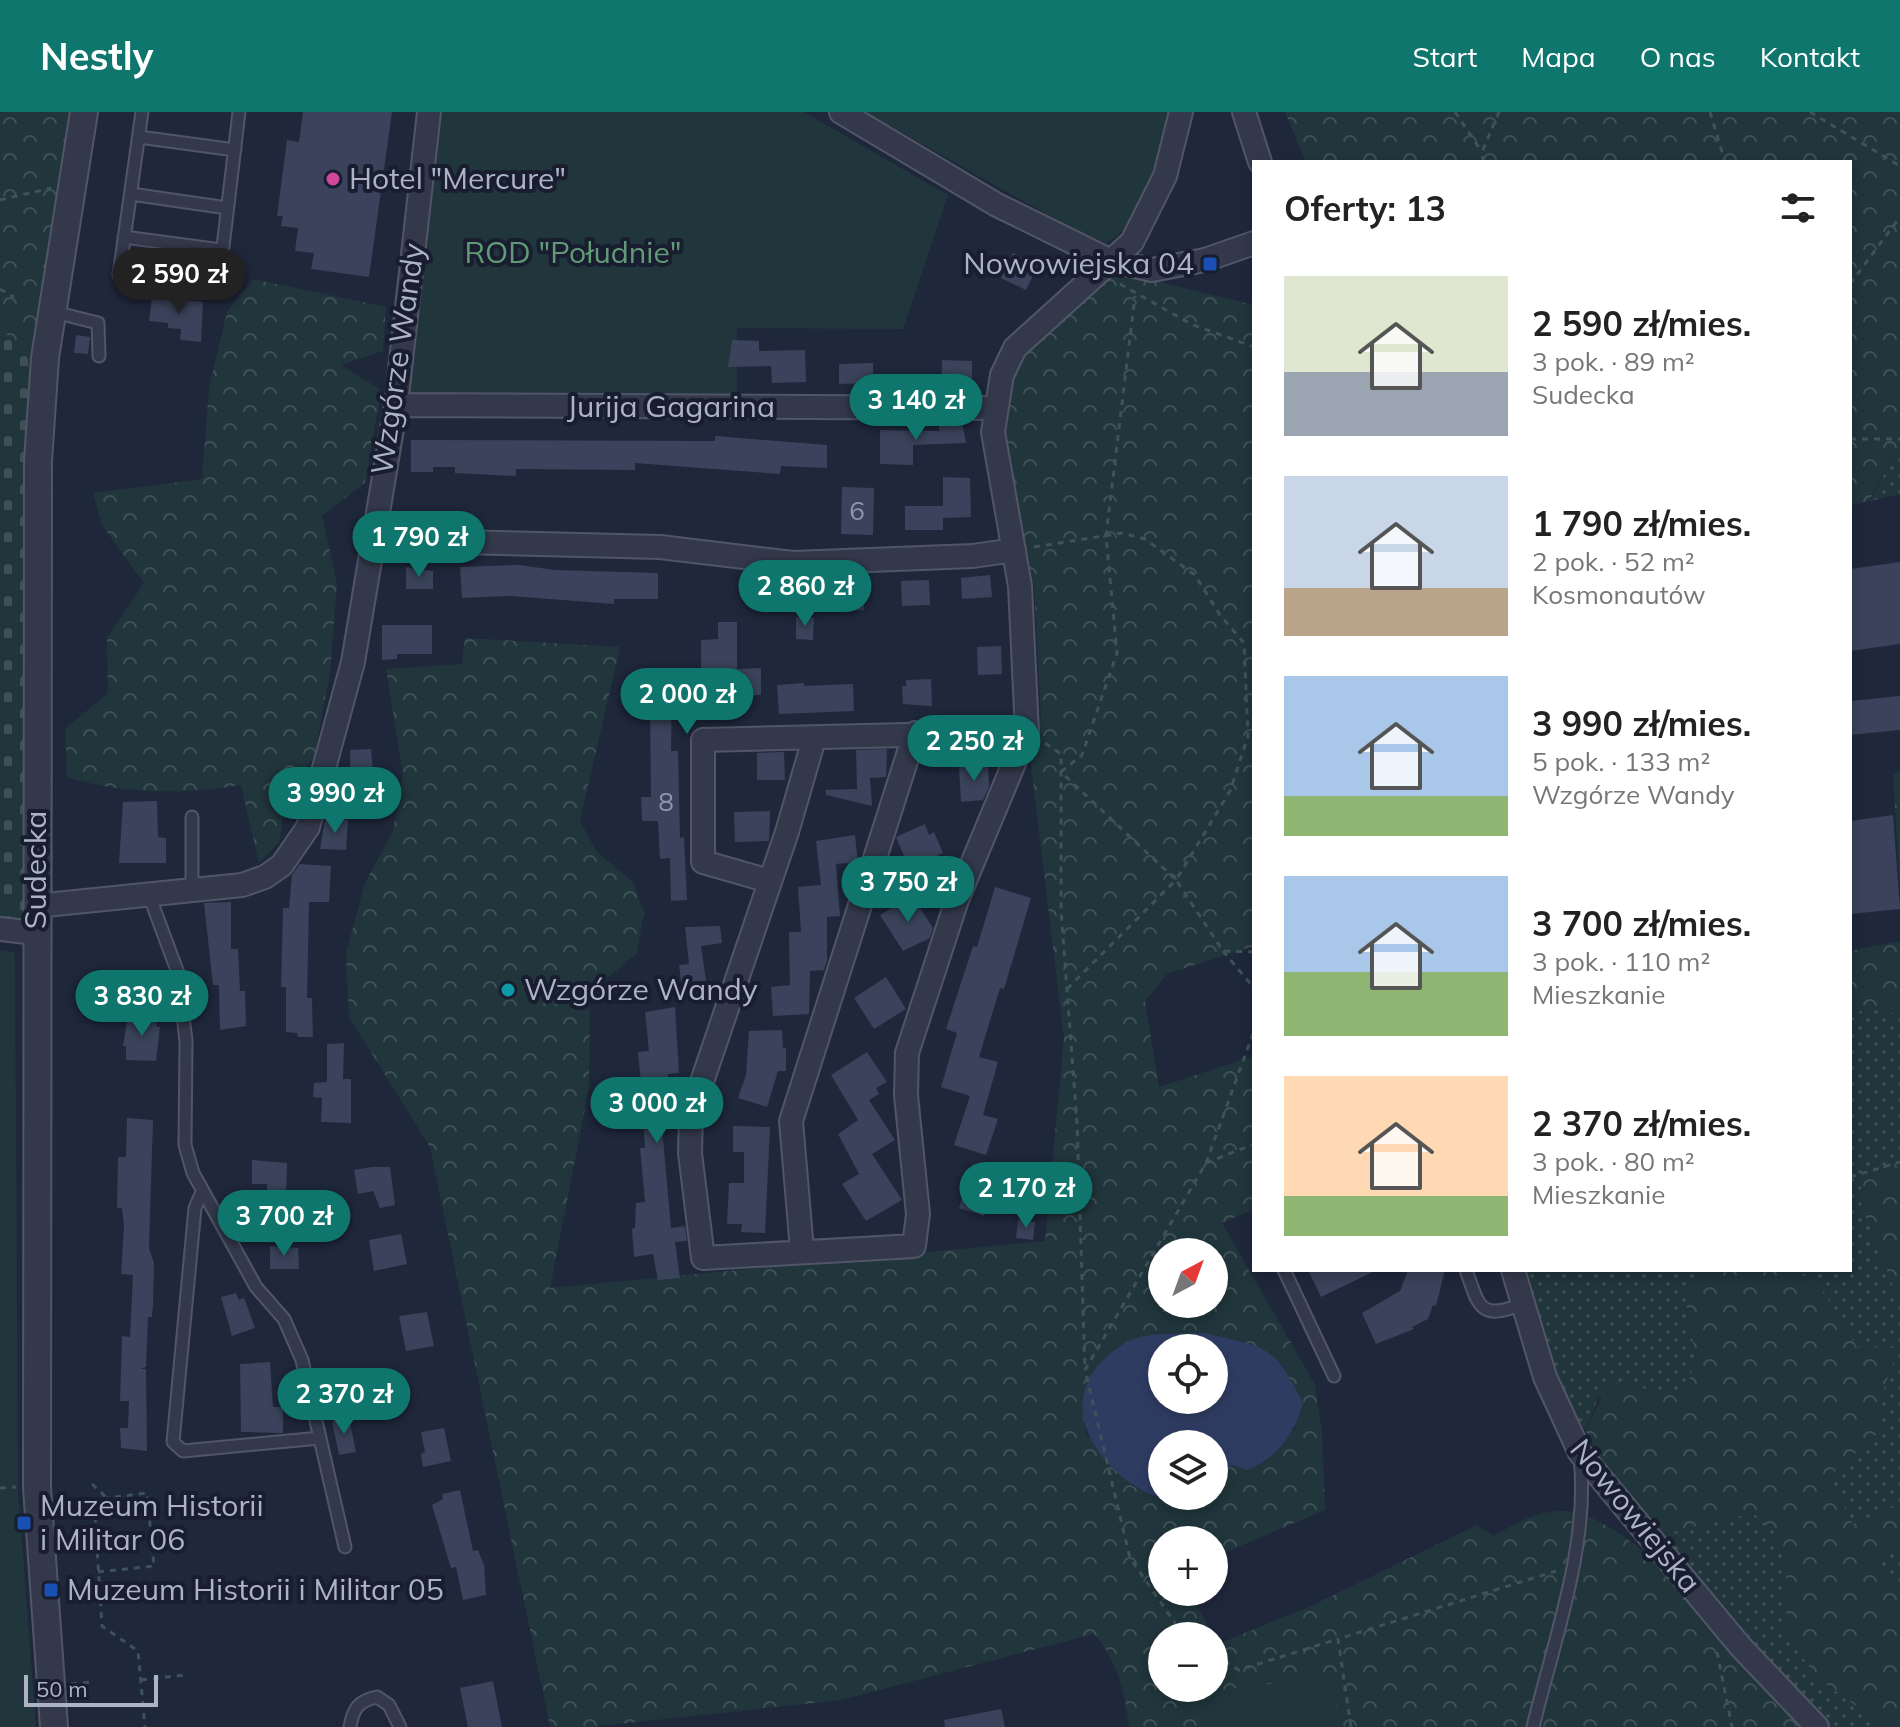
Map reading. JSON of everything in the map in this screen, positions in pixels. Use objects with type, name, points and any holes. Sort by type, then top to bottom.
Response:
[{"type":"street","name":"Sudecka","points":[[54,1727],[37,1488],[35,933],[38,461],[45,358],[84,112]]},
{"type":"street","name":"Wzgórze Wandy","points":[[36,906],[242,885],[265,877],[282,865],[308,827],[353,662],[396,405],[429,112]]},
{"type":"street","points":[[841,112],[997,205],[1109,260],[1152,270],[1205,260],[1252,244]]},
{"type":"street","points":[[814,739],[691,1114],[690,1153],[703,1258],[914,1246],[918,1214],[906,1095],[907,1053],[957,900],[1027,732],[1022,616],[993,432],[1002,375],[1015,348],[1132,242],[1165,176],[1181,112]]},
{"type":"street","points":[[1244,112],[1259,160]]},
{"type":"street","name":"Jurija Gagarina","points":[[396,405],[995,408]]},
{"type":"street","points":[[372,540],[660,547],[793,563],[973,556],[1014,550]]},
{"type":"street","points":[[769,881],[703,862],[703,740],[1027,732]]},
{"type":"street","points":[[802,1250],[791,1121],[915,733]]},
{"type":"street","points":[[0,929],[35,933]]},
{"type":"street","name":"Nowowiejska","points":[[1514,1272],[1549,1388],[1580,1453],[1709,1609],[1817,1727]]},
{"type":"lane","points":[[142,112],[119,275],[218,289],[239,112]]},
{"type":"lane","points":[[139,137],[235,150]]},
{"type":"lane","points":[[131,194],[227,208]]},
{"type":"lane","points":[[124,237],[221,250]]},
{"type":"lane","points":[[54,312],[98,323],[99,356]]},
{"type":"lane","points":[[192,817],[192,888]]},
{"type":"lane","points":[[149,895],[178,973],[186,1041],[185,1145],[202,1192],[256,1287],[284,1319],[302,1360],[345,1547]]},
{"type":"lane","points":[[202,1192],[195,1208],[173,1442],[183,1451],[320,1438]]},
{"type":"lane","points":[[1285,1272],[1334,1376]]},
{"type":"lane","points":[[1467,1272],[1478,1305],[1486,1312],[1502,1312],[1522,1304]]},
{"type":"lane","points":[[1533,1727],[1572,1567],[1584,1492],[1580,1453]]},
{"type":"lane","points":[[350,1727],[353,1709],[364,1700],[377,1697],[389,1705],[400,1727]]},
{"type":"path","points":[[1455,112],[1482,152],[1483,160]]},
{"type":"path","points":[[1482,152],[1499,112]]},
{"type":"path","points":[[1710,112],[1724,160]]},
{"type":"path","points":[[1810,112],[1900,166]]},
{"type":"path","points":[[0,200],[51,187],[73,188]]},
{"type":"path","points":[[1852,281],[1900,217]]},
{"type":"path","points":[[1109,260],[1112,276],[1135,296],[1191,324],[1252,346]]},
{"type":"path","points":[[0,289],[14,297]]},
{"type":"path","points":[[1061,772],[1082,755],[1117,653],[1106,536],[1135,296]]},
{"type":"path","points":[[1852,439],[1900,439]]},
{"type":"path","points":[[1014,550],[1122,533],[1145,539],[1195,575],[1220,615],[1244,643],[1248,736],[1230,791],[1176,880],[1067,989]]},
{"type":"path","points":[[1027,732],[1061,754],[1061,910],[1077,1123],[1085,1370],[1130,1558],[1174,1622]]},
{"type":"path","points":[[1061,772],[1176,880],[1223,951],[1252,986]]},
{"type":"path","points":[[1223,951],[1252,952]]},
{"type":"path","points":[[1085,1370],[1206,1163],[1252,1036]]},
{"type":"path","points":[[1206,1163],[1252,1145]]},
{"type":"path","points":[[1852,1176],[1900,1162]]},
{"type":"path","points":[[92,1484],[107,1498]]},
{"type":"path","points":[[98,1572],[154,1566],[147,1493],[107,1498],[95,1516],[98,1572],[102,1626],[138,1651],[145,1727]]},
{"type":"path","points":[[1228,1663],[1239,1670],[1572,1567]]},
{"type":"path","points":[[1709,1609],[1732,1727]]},
{"type":"path","points":[[1338,1639],[1351,1727]]},
{"type":"path","points":[[141,1680],[185,1675]]},
{"type":"path","points":[[69,1684],[91,1682]]},
{"type":"green space","points":[[0,112],[84,112],[54,312],[0,929]]},
{"type":"green space","name":"ROD \"Południe\"","points":[[442,112],[804,112],[948,195],[903,329],[737,328],[737,397],[410,394]]},
{"type":"green space","points":[[865,112],[1169,112],[1157,167],[1143,203],[1121,233],[1106,243],[1071,228]]},
{"type":"green space","points":[[1285,112],[1900,112],[1900,444],[1869,501],[1852,505],[1852,160],[1305,160]]},
{"type":"green space","points":[[1109,260],[1131,275],[1252,305],[1252,947],[1167,974],[1145,1001],[1159,1087],[1252,1057],[1252,1210],[1222,1223],[1315,1385],[1322,1432],[1325,1510],[1228,1551],[1228,1526],[1148,1526],[1148,1606],[1197,1606],[1206,1622],[1148,1622],[1148,1702],[1228,1702],[1228,1640],[1309,1607],[1477,1525],[1493,1536],[1521,1521],[1562,1511],[1602,1523],[1666,1571],[1732,1638],[1810,1727],[1129,1727],[1119,1678],[1109,1655],[1094,1634],[841,1700],[591,1727],[550,1727],[430,1147],[349,1017],[346,953],[365,883],[393,831],[403,774],[386,669],[462,664],[465,638],[620,647],[580,821],[596,851],[633,882],[644,912],[637,953],[590,993],[589,1088],[550,1288],[1045,1241],[1064,1038],[1027,732],[1041,720],[1034,584],[1014,550],[997,451],[1001,373]]},
{"type":"green space","points":[[253,279],[386,307],[383,351],[341,365],[381,390],[365,483],[322,515],[337,584],[330,672],[314,757],[285,792],[280,841],[259,863],[241,785],[175,791],[131,790],[67,777],[65,729],[108,693],[107,638],[144,583],[102,525],[93,493],[202,479],[209,388],[227,312]]},
{"type":"green space","points":[[0,331],[45,358],[35,933],[0,929]]},
{"type":"green space","points":[[1900,444],[1900,494],[1870,501]]},
{"type":"green space","points":[[1900,772],[1900,891],[1893,774]]},
{"type":"green space","points":[[1900,941],[1900,1015],[1864,1005],[1852,1024],[1852,951]]},
{"type":"green space","points":[[0,950],[15,952],[18,1487],[36,1727],[0,1727]]},
{"type":"green space","points":[[1864,1005],[1900,1015],[1900,1505],[1853,1524],[1829,1477],[1879,1432],[1880,1399],[1898,1349],[1857,1347],[1800,1272],[1852,1272],[1852,1024]]},
{"type":"green space","points":[[1900,1163],[1900,1304],[1861,1204],[1861,1179],[1887,1165]]},
{"type":"green space","points":[[1524,1272],[1707,1272],[1683,1286],[1696,1359],[1686,1390],[1662,1396],[1626,1381],[1598,1399],[1585,1430],[1563,1393],[1540,1332]]},
{"type":"green space","points":[[1707,1272],[1801,1272],[1822,1289],[1857,1347],[1899,1348],[1880,1399],[1879,1432],[1829,1477],[1853,1524],[1900,1505],[1900,1549],[1876,1557],[1900,1594],[1900,1727],[1884,1727],[1816,1676],[1787,1636],[1786,1569],[1777,1535],[1753,1513],[1659,1535],[1606,1468],[1585,1430],[1608,1385],[1626,1381],[1662,1396],[1686,1390],[1696,1359],[1683,1286]]},
{"type":"green space","points":[[1754,1513],[1778,1535],[1786,1569],[1788,1636],[1816,1676],[1884,1727],[1828,1727],[1659,1535]]},
{"type":"green space","points":[[1900,1549],[1900,1594],[1876,1557]]},
{"type":"green space","points":[[1332,1676],[1339,1727],[1197,1727],[1193,1702],[1228,1702],[1228,1689]]},
{"type":"water","points":[[1148,1336],[1148,1414],[1228,1414],[1228,1338],[1266,1351],[1275,1358],[1292,1383],[1303,1403],[1290,1435],[1268,1459],[1247,1470],[1233,1465],[1228,1468],[1228,1430],[1148,1430],[1148,1493],[1145,1492],[1120,1475],[1099,1452],[1085,1424],[1084,1395],[1097,1366],[1138,1337]]},
{"type":"building","name":"Hotel \"Mercure\"","points":[[303,112],[392,112],[369,277],[311,269],[314,253],[295,251],[298,228],[281,226],[283,216],[277,216],[287,140],[299,142]]},
{"type":"building","points":[[1013,253],[1038,265],[1026,290],[1001,278]]},
{"type":"building","points":[[152,297],[203,302],[201,342],[180,340],[181,329],[168,328],[168,323],[149,321]]},
{"type":"building","points":[[76,335],[90,337],[88,354],[74,353]]},
{"type":"building","points":[[732,340],[759,341],[759,351],[805,350],[806,382],[772,383],[771,366],[728,367]]},
{"type":"building","points":[[942,360],[972,361],[972,387],[941,386]]},
{"type":"building","points":[[873,363],[873,383],[839,384],[839,364]]},
{"type":"building","points":[[939,422],[962,422],[966,443],[913,445],[913,465],[880,464],[880,430],[939,431]]},
{"type":"building","points":[[715,436],[827,445],[827,468],[781,466],[780,474],[635,463],[635,470],[516,469],[516,476],[455,473],[455,467],[433,467],[433,472],[411,472],[411,440],[715,441]]},
{"type":"building","points":[[943,477],[970,478],[971,517],[943,518]]},
{"type":"building","points":[[842,487],[874,488],[873,535],[841,534]]},
{"type":"building","points":[[905,506],[943,506],[943,530],[905,530]]},
{"type":"building","points":[[1900,562],[1900,644],[1852,651],[1852,569]]},
{"type":"building","points":[[519,565],[555,570],[658,573],[658,599],[614,599],[614,604],[511,596],[462,598],[460,567]]},
{"type":"building","points":[[406,567],[433,571],[433,589],[406,589]]},
{"type":"building","points":[[990,575],[992,597],[962,599],[961,578]]},
{"type":"building","points":[[856,579],[856,586],[863,586],[864,610],[833,611],[832,586],[839,586],[839,580]]},
{"type":"building","points":[[929,580],[930,605],[902,606],[901,581]]},
{"type":"building","points":[[777,590],[802,590],[802,607],[777,607]]},
{"type":"building","points":[[796,617],[814,618],[813,640],[796,639]]},
{"type":"building","points":[[718,622],[737,622],[737,669],[761,668],[761,695],[725,696],[725,701],[694,703],[672,679],[671,751],[678,751],[680,838],[684,837],[687,900],[671,901],[670,858],[660,859],[658,821],[642,821],[641,797],[651,797],[650,706],[646,706],[646,669],[701,671],[701,640],[718,639]]},
{"type":"building","points":[[382,625],[432,625],[432,654],[397,654],[397,659],[382,660]]},
{"type":"building","points":[[1001,646],[1002,674],[978,675],[977,647]]},
{"type":"building","points":[[931,679],[932,706],[903,704],[902,686],[906,686],[906,680]]},
{"type":"building","points":[[804,683],[804,686],[853,684],[854,711],[779,714],[777,685]]},
{"type":"building","points":[[1900,696],[1900,730],[1852,735],[1852,701]]},
{"type":"building","points":[[371,749],[375,792],[351,795],[350,750]]},
{"type":"building","points":[[887,749],[886,777],[870,778],[872,806],[826,795],[826,790],[857,789],[856,750]]},
{"type":"building","points":[[784,752],[785,780],[757,780],[757,753]]},
{"type":"building","points":[[988,766],[989,787],[983,800],[961,802],[959,767]]},
{"type":"building","points":[[157,801],[158,837],[166,838],[166,863],[119,863],[123,802]]},
{"type":"building","points":[[770,811],[769,841],[735,842],[734,812]]},
{"type":"building","points":[[1893,815],[1900,909],[1852,914],[1852,821]]},
{"type":"building","points":[[325,819],[348,820],[346,850],[320,849]]},
{"type":"building","points":[[925,824],[929,835],[934,832],[943,853],[910,871],[896,837]]},
{"type":"building","points":[[855,835],[858,862],[836,864],[840,916],[827,917],[827,961],[824,970],[810,971],[809,1014],[773,1016],[771,987],[790,985],[789,932],[801,932],[798,887],[821,885],[816,841]]},
{"type":"building","points":[[300,864],[331,866],[329,902],[309,902],[307,998],[312,998],[313,1037],[298,1037],[297,1033],[286,1032],[286,987],[281,987],[283,908],[289,908],[292,875]]},
{"type":"building","points":[[995,887],[1031,898],[1004,989],[1000,988],[979,1057],[998,1062],[983,1115],[998,1119],[986,1155],[954,1145],[970,1096],[941,1087],[957,1033],[946,1029],[973,946],[977,947]]},
{"type":"building","points":[[912,896],[933,928],[930,938],[903,951],[880,915]]},
{"type":"building","points":[[231,902],[231,949],[238,949],[240,991],[245,991],[246,1026],[220,1030],[219,985],[213,985],[204,903]]},
{"type":"building","points":[[720,926],[722,943],[701,946],[707,987],[682,990],[679,965],[689,964],[685,927]]},
{"type":"building","points":[[886,977],[906,1009],[874,1029],[854,998]]},
{"type":"building","points":[[675,1007],[679,1073],[668,1074],[672,1115],[661,1116],[671,1228],[685,1226],[687,1241],[675,1242],[680,1278],[658,1280],[653,1254],[634,1257],[632,1229],[635,1228],[636,1203],[645,1202],[640,1148],[645,1148],[643,1118],[633,1118],[630,1093],[642,1092],[638,1052],[649,1051],[645,1012]]},
{"type":"building","points":[[128,1015],[156,1016],[157,1027],[160,1027],[156,1061],[126,1060],[126,1046],[123,1046]]},
{"type":"building","points":[[782,1030],[786,1071],[778,1071],[767,1107],[738,1098],[746,1075],[749,1031]]},
{"type":"building","points":[[344,1043],[343,1079],[351,1079],[351,1123],[321,1122],[322,1098],[313,1097],[314,1083],[327,1082],[327,1044]]},
{"type":"building","points":[[867,1052],[887,1082],[876,1088],[879,1094],[869,1100],[895,1140],[872,1154],[902,1200],[866,1221],[842,1184],[859,1174],[838,1134],[858,1120],[831,1075]]},
{"type":"building","points":[[127,1118],[153,1120],[149,1248],[154,1263],[153,1304],[152,1317],[148,1317],[146,1367],[140,1369],[146,1369],[147,1451],[121,1448],[120,1428],[128,1428],[129,1401],[120,1401],[122,1336],[130,1337],[133,1275],[121,1274],[124,1226],[122,1208],[117,1208],[118,1157],[126,1157]]},
{"type":"building","points":[[733,1126],[770,1127],[765,1233],[741,1232],[742,1224],[727,1224],[729,1183],[744,1183],[744,1152],[733,1152]]},
{"type":"building","points":[[252,1160],[287,1163],[286,1195],[267,1195],[267,1184],[252,1184]]},
{"type":"building","points":[[973,1164],[998,1173],[984,1216],[959,1208]]},
{"type":"building","points":[[390,1167],[395,1205],[380,1208],[373,1191],[358,1194],[354,1170]]},
{"type":"building","points":[[1018,1220],[1035,1222],[1033,1240],[1016,1238]]},
{"type":"building","points":[[401,1234],[407,1264],[374,1271],[369,1240]]},
{"type":"building","points":[[270,1246],[298,1248],[299,1269],[270,1269]]},
{"type":"building","points":[[1309,1272],[1373,1272],[1321,1297]]},
{"type":"building","points":[[1407,1272],[1444,1272],[1436,1306],[1433,1305],[1428,1319],[1412,1327],[1414,1329],[1376,1344],[1362,1313],[1400,1291]]},
{"type":"building","points":[[236,1293],[239,1300],[244,1298],[255,1328],[232,1336],[221,1297]]},
{"type":"building","points":[[427,1312],[434,1346],[406,1351],[399,1316]]},
{"type":"building","points":[[270,1362],[273,1407],[283,1407],[283,1433],[241,1432],[240,1364]]},
{"type":"building","points":[[349,1417],[356,1452],[339,1455],[332,1421]]},
{"type":"building","points":[[444,1428],[451,1461],[423,1467],[421,1454],[425,1452],[421,1432]]},
{"type":"building","points":[[460,1490],[473,1551],[478,1550],[484,1565],[486,1595],[463,1600],[456,1567],[451,1568],[432,1505],[443,1499],[442,1494]]},
{"type":"building","points":[[493,1681],[502,1727],[468,1727],[460,1688]]},
{"type":"building","points":[[1001,1709],[1005,1727],[945,1727],[944,1720]]},
{"type":"place","name":"Hotel \"Mercure\"","points":[[333,179]]},
{"type":"place","name":"Nowowiejska 04","points":[[1210,264]]},
{"type":"place","name":"Wzgórze Wandy","points":[[508,990]]},
{"type":"place","name":"Muzeum Historii i Militar 06","points":[[24,1523]]},
{"type":"place","name":"Muzeum Historii i Militar 05","points":[[51,1590]]}]
